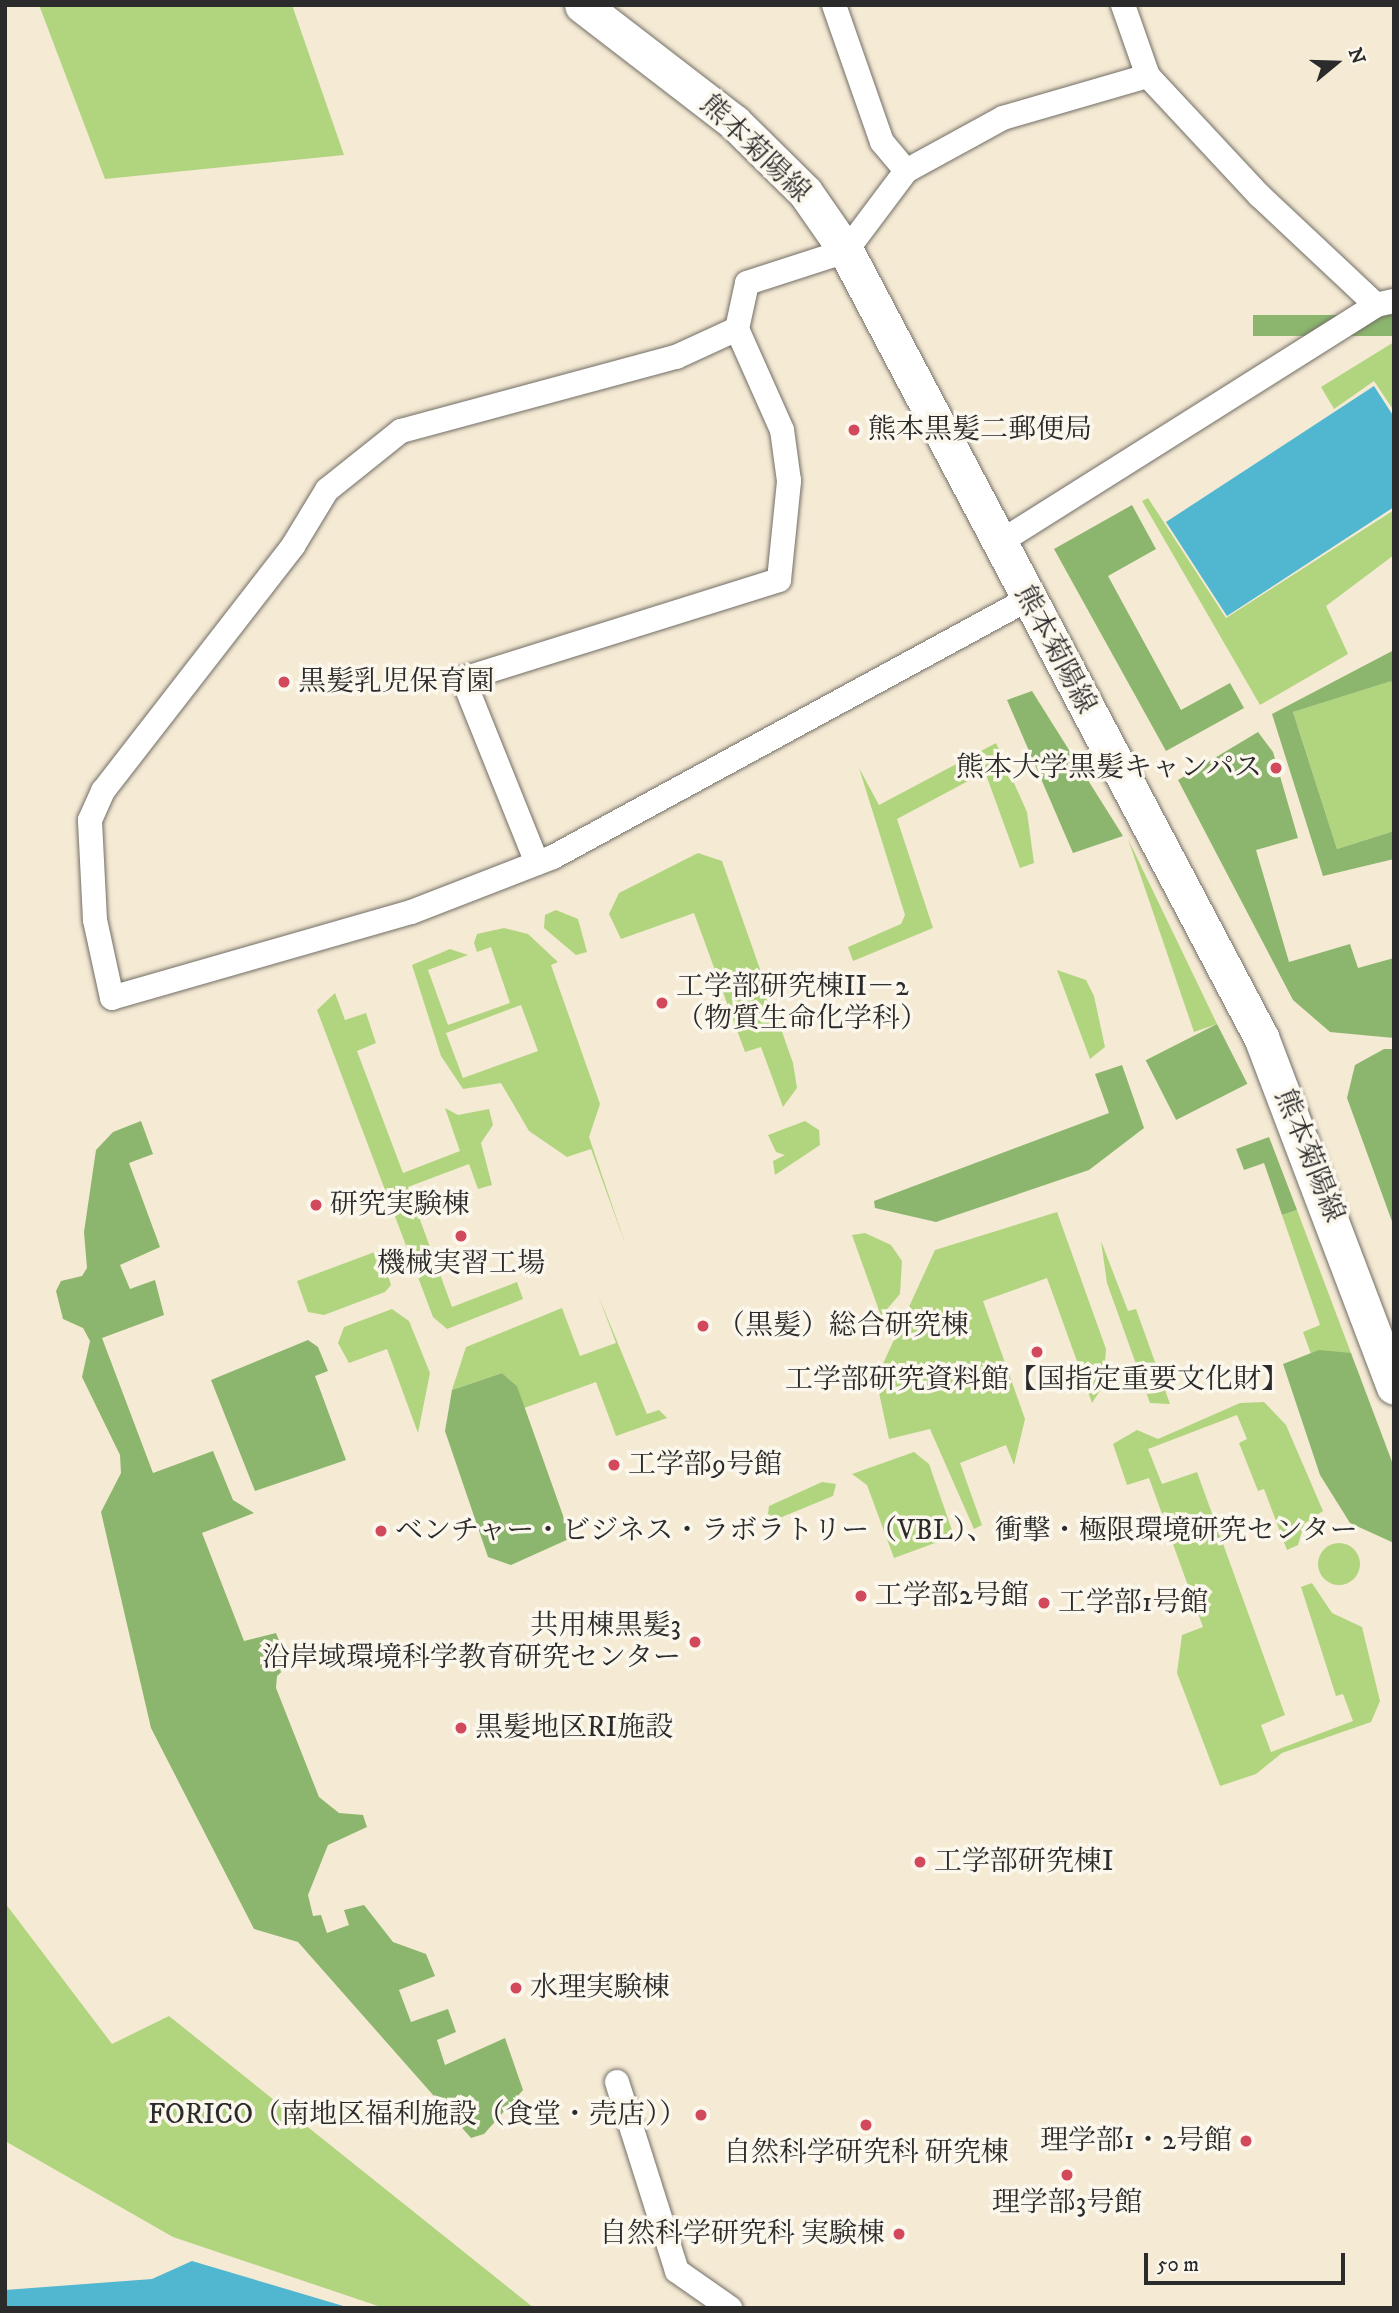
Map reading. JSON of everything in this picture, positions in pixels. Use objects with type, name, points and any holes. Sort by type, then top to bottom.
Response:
[{"type":"main road","name":"熊本菊陽線","points":[[582,5],[734,122],[806,192],[846,251],[997,544],[1261,1037],[1394,1387]]},
{"type":"street","points":[[834,5],[882,142],[905,171]]},
{"type":"street","points":[[997,544],[1385,303],[1259,197],[1148,76],[1123,5]]},
{"type":"street","points":[[537,863],[463,679],[779,580],[789,481],[782,430],[737,329],[747,283],[846,251],[905,171],[1003,118],[1148,76]]},
{"type":"street","points":[[737,329],[637,369],[401,431],[327,490],[293,547],[103,791],[90,820],[95,919],[112,998],[411,912],[537,863],[1028,598]]},
{"type":"street","points":[[617,2082],[677,2271],[730,2308]]},
{"type":"green space","points":[[39,5],[292,5],[344,155],[105,179]]},
{"type":"green space","points":[[1253,315],[1394,315],[1394,336],[1253,336]]},
{"type":"green space","points":[[1394,342],[1394,411],[1374,381],[1334,409],[1321,387]]},
{"type":"green space","points":[[1148,498],[1226,618],[1394,510],[1394,555],[1326,606],[1348,654],[1260,705],[1142,501]]},
{"type":"green space","points":[[1132,505],[1156,549],[1108,576],[1181,710],[1230,683],[1244,708],[1166,751],[1054,549]]},
{"type":"green space","points":[[1394,650],[1394,687],[1391,681],[1293,712],[1337,849],[1394,831],[1394,859],[1323,876],[1272,714]]},
{"type":"green space","points":[[1392,680],[1394,831],[1337,849],[1293,712]]},
{"type":"green space","points":[[1032,691],[1123,836],[1073,853],[1007,700]]},
{"type":"green space","points":[[1258,732],[1273,752],[1298,838],[1256,850],[1289,962],[1350,944],[1358,968],[1394,958],[1394,1038],[1330,1032],[1293,1000],[1178,780]]},
{"type":"green space","points":[[996,743],[1027,812],[1034,863],[1020,868],[985,772],[897,819],[933,928],[853,961],[848,947],[901,924],[905,915],[859,768],[879,805]]},
{"type":"green space","points":[[1128,839],[1217,1024],[1194,1032]]},
{"type":"green space","points":[[698,853],[722,861],[793,1063],[797,1088],[783,1107],[761,1047],[745,1052],[694,913],[621,939],[609,914],[619,893]]},
{"type":"green space","points":[[556,910],[578,919],[587,952],[576,955],[544,928],[545,915]]},
{"type":"green space","points":[[504,928],[528,934],[558,962],[551,965],[600,1104],[589,1137],[626,1246],[591,1149],[567,1157],[529,1131],[501,1083],[463,1089],[441,1056],[412,965],[450,949],[468,955],[428,970],[448,1025],[510,1003],[491,947],[477,952],[474,943],[477,934]],"holes":[[[521,1005],[538,1051],[463,1078],[446,1033]]]},
{"type":"green space","points":[[1057,970],[1086,980],[1094,996],[1105,1047],[1090,1059]]},
{"type":"green space","points":[[335,993],[345,1020],[366,1013],[376,1043],[357,1051],[403,1173],[460,1151],[445,1108],[458,1115],[489,1109],[493,1125],[481,1143],[492,1185],[478,1189],[469,1164],[408,1187],[452,1307],[517,1282],[523,1299],[447,1329],[433,1317],[317,1010]]},
{"type":"green space","points":[[1217,1024],[1247,1084],[1176,1120],[1146,1060]]},
{"type":"green space","points":[[1384,1049],[1394,1049],[1394,1227],[1347,1098],[1355,1065]]},
{"type":"green space","points":[[1122,1065],[1144,1128],[1089,1170],[936,1222],[875,1208],[874,1201],[1109,1113],[1095,1074]]},
{"type":"green space","points":[[141,1121],[153,1154],[129,1163],[160,1247],[120,1265],[130,1289],[155,1280],[164,1315],[102,1338],[153,1473],[213,1451],[233,1500],[254,1513],[202,1533],[244,1641],[276,1633],[289,1665],[277,1676],[276,1688],[319,1797],[339,1813],[363,1815],[367,1827],[328,1845],[308,1895],[313,1916],[321,1915],[327,1933],[349,1925],[344,1910],[364,1905],[393,1942],[426,1954],[435,1976],[399,1990],[411,2022],[448,2009],[456,2032],[437,2040],[445,2065],[505,2038],[523,2090],[484,2134],[471,2138],[298,1942],[254,1929],[151,1728],[101,1512],[121,1473],[120,1455],[82,1377],[90,1341],[83,1328],[63,1319],[56,1291],[61,1281],[82,1276],[87,1268],[84,1232],[96,1150],[113,1132]]},
{"type":"green space","points":[[805,1121],[819,1130],[820,1145],[775,1175],[773,1161],[785,1155],[776,1152],[768,1135]]},
{"type":"green space","points":[[1269,1137],[1297,1210],[1282,1215],[1264,1163],[1244,1170],[1236,1149]]},
{"type":"green space","points":[[1297,1210],[1351,1353],[1311,1354],[1303,1332],[1320,1325],[1282,1215]]},
{"type":"green space","points":[[1057,1212],[1106,1349],[1103,1386],[1092,1403],[1047,1278],[983,1301],[1025,1419],[1014,1465],[1006,1445],[960,1463],[982,1525],[974,1529],[930,1429],[889,1439],[876,1379],[935,1250]]},
{"type":"green space","points":[[865,1233],[891,1245],[902,1261],[900,1294],[881,1316],[852,1235]]},
{"type":"green space","points":[[1101,1241],[1128,1311],[1136,1309],[1170,1404],[1150,1403],[1107,1283]]},
{"type":"green space","points":[[380,1250],[391,1285],[385,1292],[324,1315],[308,1312],[297,1281]]},
{"type":"green space","points":[[598,1295],[647,1414],[659,1410],[667,1418],[616,1436],[596,1382],[524,1408],[517,1386],[502,1373],[452,1390],[466,1347],[562,1308],[580,1356],[616,1343]]},
{"type":"green space","points":[[392,1309],[409,1321],[430,1373],[418,1433],[387,1349],[349,1363],[338,1343],[344,1327]]},
{"type":"green space","points":[[308,1340],[318,1347],[328,1371],[315,1376],[346,1460],[255,1491],[211,1380]]},
{"type":"green space","points":[[1319,1350],[1351,1353],[1394,1467],[1394,1543],[1350,1523],[1320,1475],[1283,1364]]},
{"type":"green space","points":[[502,1373],[517,1386],[571,1538],[511,1565],[488,1557],[445,1431],[452,1390]]},
{"type":"green space","points":[[1264,1402],[1286,1425],[1323,1511],[1304,1524],[1298,1545],[1287,1550],[1264,1489],[1258,1491],[1239,1443],[1247,1439],[1237,1415],[1148,1449],[1162,1484],[1197,1472],[1285,1715],[1261,1725],[1271,1752],[1353,1721],[1343,1694],[1336,1696],[1301,1587],[1312,1583],[1332,1613],[1362,1627],[1380,1701],[1371,1722],[1282,1753],[1256,1774],[1220,1786],[1177,1673],[1182,1635],[1203,1627],[1149,1478],[1127,1485],[1113,1444],[1137,1430],[1158,1439],[1240,1403]]},
{"type":"green space","points":[[914,1452],[929,1464],[954,1536],[894,1558],[867,1485],[852,1474]]},
{"type":"green space","points":[[822,1482],[836,1484],[833,1496],[777,1519],[768,1514],[769,1506]]},
{"type":"green space","points":[[1339,1543],[1354,1549],[1360,1564],[1354,1579],[1339,1585],[1324,1579],[1318,1564],[1324,1549]]},
{"type":"green space","points":[[5,1903],[112,2044],[169,2016],[534,2308],[384,2308],[173,2237],[5,2141]]},
{"type":"water","points":[[1374,386],[1394,417],[1394,507],[1227,616],[1166,522]]},
{"type":"water","points":[[192,2261],[350,2308],[5,2308],[5,2290],[152,2279]]},
{"type":"place","name":"熊本黒髪二郵便局","points":[[854,430]]},
{"type":"place","name":"黒髪乳児保育園","points":[[284,682]]},
{"type":"place","name":"熊本大学黒髪キャンパス","points":[[1276,768]]},
{"type":"place","name":"工学部研究棟II－2 （物質生命化学科）","points":[[662,1003]]},
{"type":"place","name":"研究実験棟","points":[[316,1205]]},
{"type":"place","name":"機械実習工場","points":[[461,1236]]},
{"type":"place","name":"（黒髪）総合研究棟","points":[[703,1326]]},
{"type":"place","name":"工学部研究資料館【国指定重要文化財】","points":[[1037,1352]]},
{"type":"place","name":"工学部9号館","points":[[614,1465]]},
{"type":"place","name":"ベンチャー・ビジネス・ラボラトリー（VBL）、衝撃・極限環境研究センター","points":[[381,1531]]},
{"type":"place","name":"工学部2号館","points":[[861,1596]]},
{"type":"place","name":"工学部1号館","points":[[1044,1603]]},
{"type":"place","name":"共用棟黒髪3 沿岸域環境科学教育研究センター","points":[[695,1642]]},
{"type":"place","name":"黒髪地区RI施設","points":[[461,1728]]},
{"type":"place","name":"工学部研究棟I","points":[[920,1862]]},
{"type":"place","name":"水理実験棟","points":[[516,1988]]},
{"type":"place","name":"FORICO（南地区福利施設（食堂・売店））","points":[[701,2115]]},
{"type":"place","name":"自然科学研究科 研究棟","points":[[866,2125]]},
{"type":"place","name":"理学部1・2号館","points":[[1246,2141]]},
{"type":"place","name":"理学部3号館","points":[[1067,2175]]},
{"type":"place","name":"自然科学研究科 実験棟","points":[[899,2234]]}]
